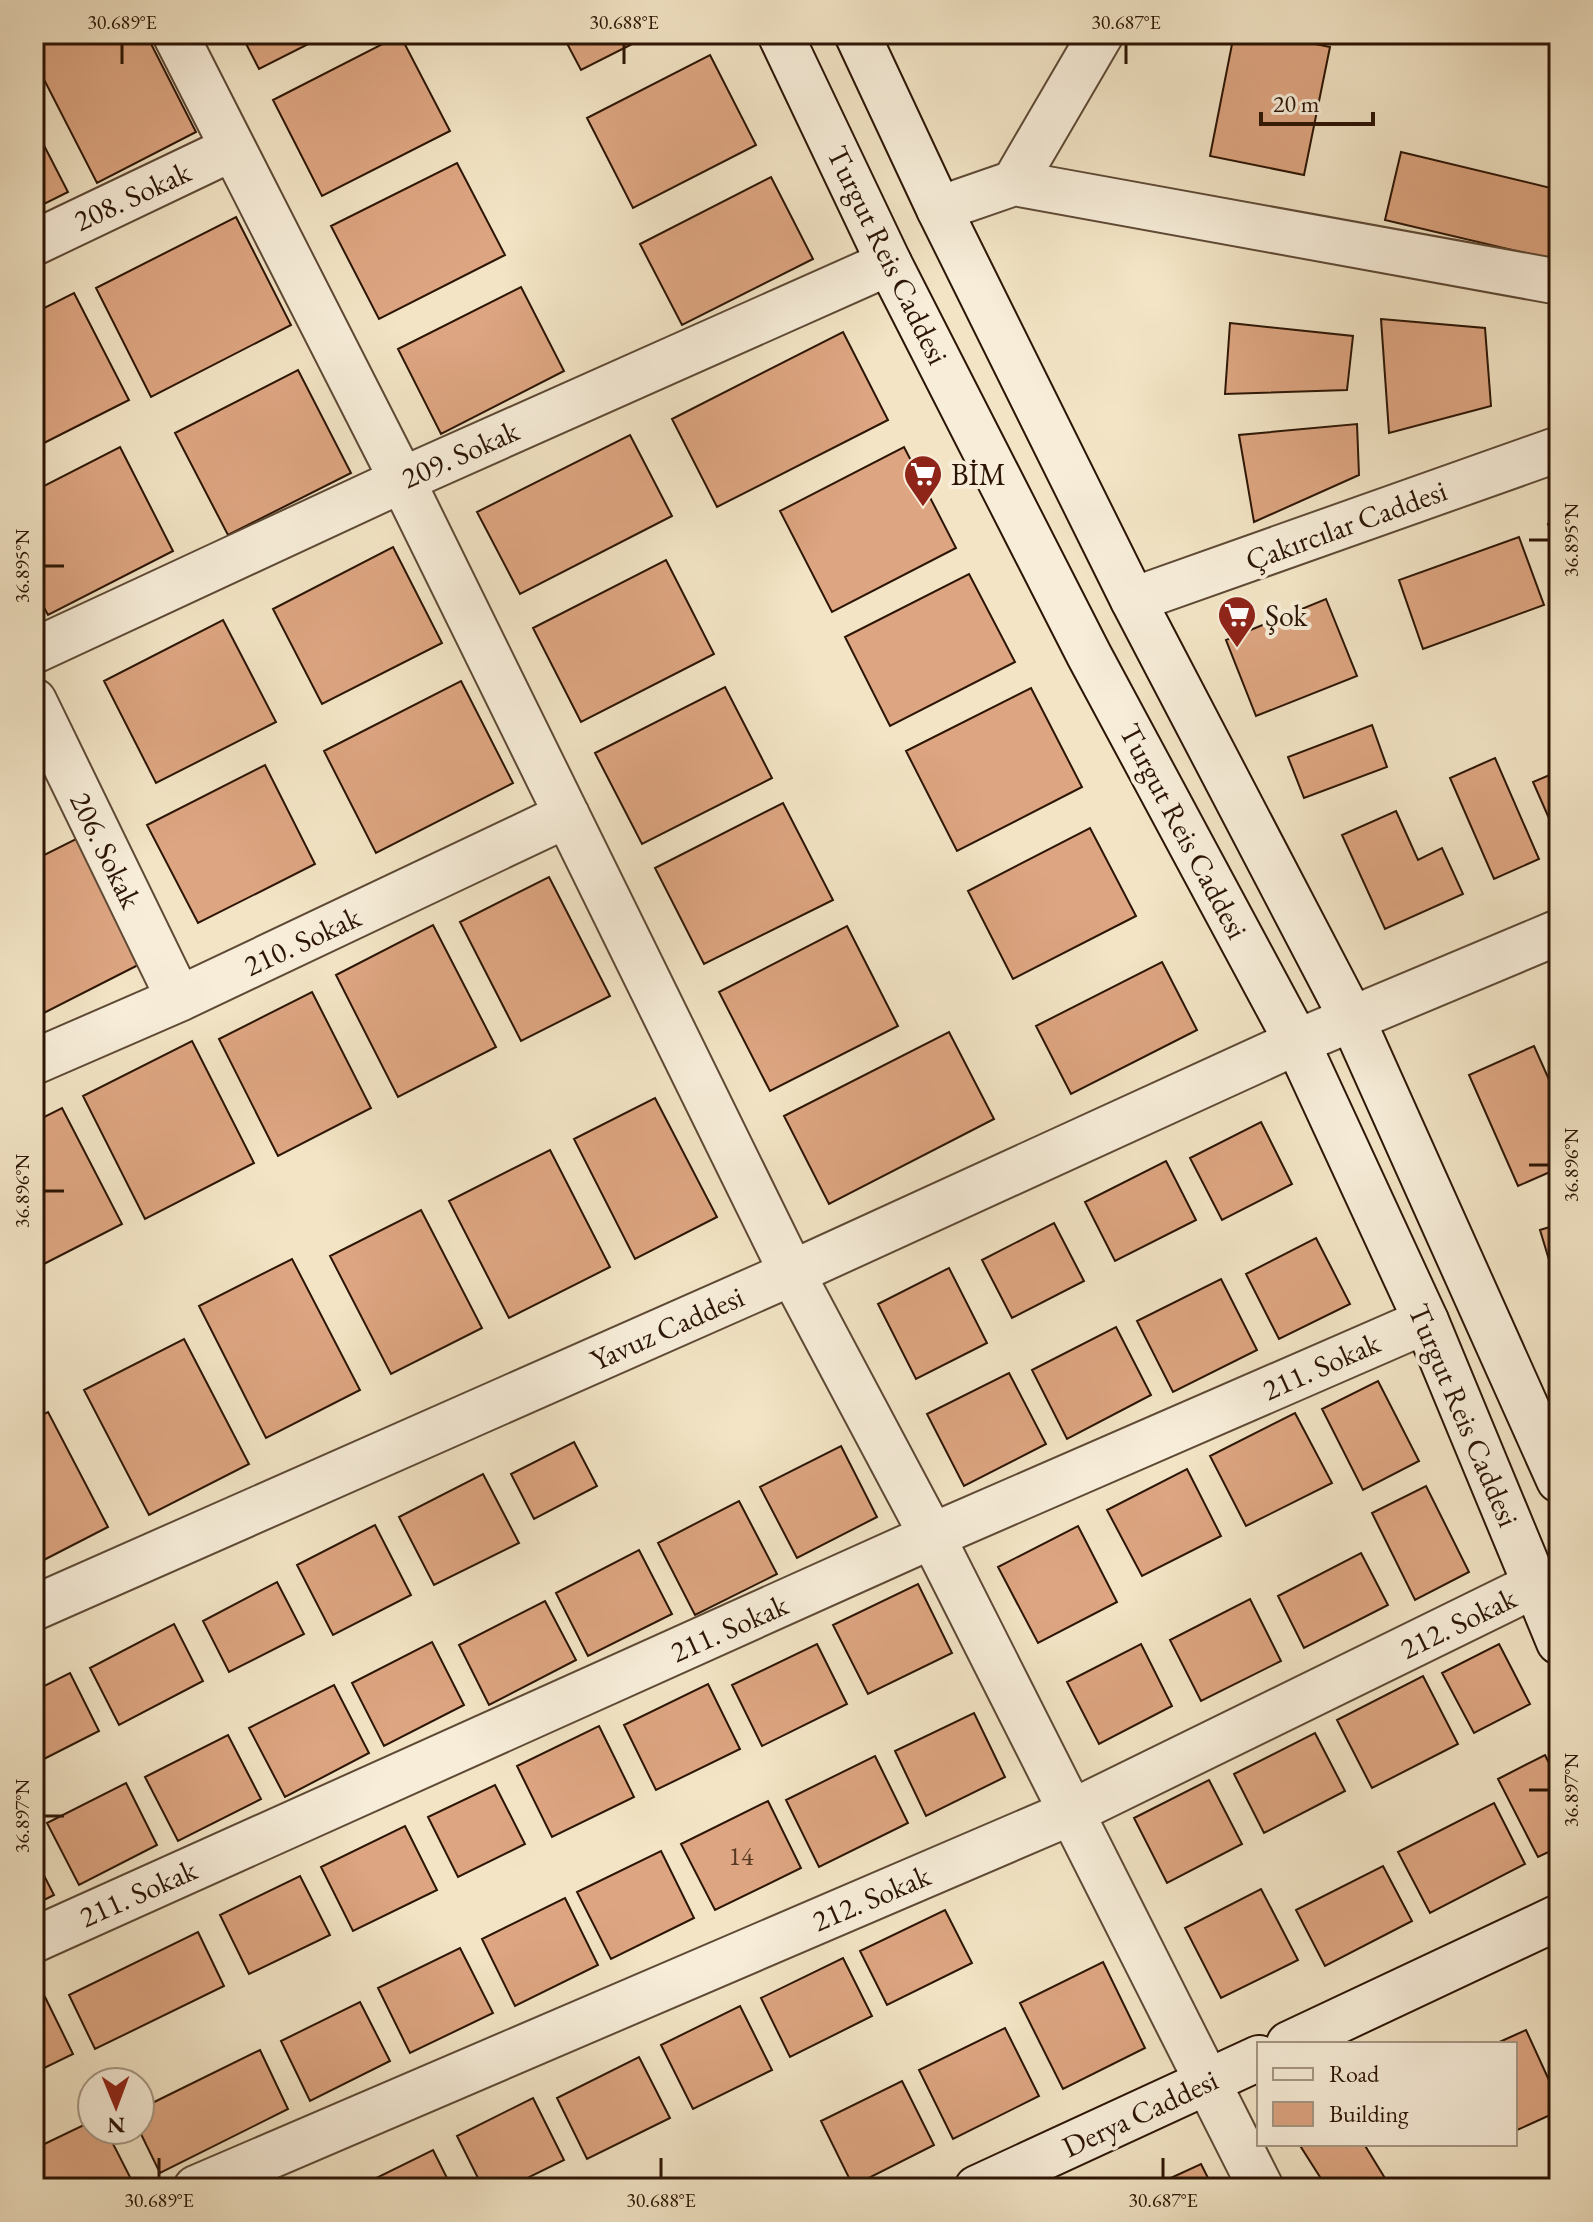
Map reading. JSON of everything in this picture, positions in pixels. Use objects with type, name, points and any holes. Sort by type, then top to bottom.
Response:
[{"type":"street","points":[[175,34],[402,480],[792,1273],[932,1536],[1070,1813],[1210,2081],[1261,2188]]},
{"type":"street","name":"Turgut Reis Caddesi","points":[[780,34],[889,263],[1089,655],[1297,1042],[1426,1321],[1559,1642]]},
{"type":"street","name":"Turgut Reis Caddesi","points":[[857,34],[939,209],[1133,600],[1353,1021],[1559,1480]]},
{"type":"street","points":[[1014,183],[1101,34]]},
{"type":"street","name":"208. Sokak","points":[[34,243],[231,149]]},
{"type":"street","points":[[939,209],[1014,183],[1559,282]]},
{"type":"street","name":"209. Sokak","points":[[34,651],[402,480],[889,263]]},
{"type":"street","name":"Çakırcılar Caddesi","points":[[1133,600],[1559,449]]},
{"type":"street","name":"206. Sokak","points":[[34,701],[179,999]]},
{"type":"street","name":"210. Sokak","points":[[34,1062],[179,999],[567,815]]},
{"type":"street","name":"Yavuz Caddesi","points":[[34,1608],[792,1273],[1297,1042],[1559,932]]},
{"type":"street","name":"211. Sokak","points":[[34,1940],[932,1536],[1426,1321]]},
{"type":"street","name":"212. Sokak","points":[[196,2188],[1070,1813],[1535,1585]]},
{"type":"street","points":[[1293,2042],[1559,1917]]},
{"type":"street","name":"Derya Caddesi","points":[[977,2188],[1022,2178],[1257,2059]]},
{"type":"building","points":[[34,34],[146,34],[196,132],[97,183],[34,60]]},
{"type":"building","points":[[241,34],[328,34],[259,69]]},
{"type":"building","points":[[562,34],[652,34],[581,70]]},
{"type":"building","points":[[1234,34],[1266,34],[1330,47],[1304,175],[1210,156]]},
{"type":"building","points":[[400,35],[450,131],[322,196],[273,100]]},
{"type":"building","points":[[710,55],[756,145],[633,208],[587,118]]},
{"type":"building","points":[[34,126],[68,192],[34,209]]},
{"type":"building","points":[[1401,152],[1559,190],[1559,261],[1385,220]]},
{"type":"building","points":[[457,163],[505,255],[379,319],[331,226]]},
{"type":"building","points":[[771,177],[813,259],[682,325],[640,244]]},
{"type":"building","points":[[236,217],[291,325],[151,397],[96,288]]},
{"type":"building","points":[[521,287],[564,371],[441,434],[398,349]]},
{"type":"building","points":[[74,293],[129,400],[34,448],[34,313]]},
{"type":"building","points":[[1381,319],[1485,328],[1491,406],[1389,433]]},
{"type":"building","points":[[1230,323],[1353,336],[1347,390],[1225,394]]},
{"type":"building","points":[[843,332],[888,420],[717,507],[672,419]]},
{"type":"building","points":[[298,370],[351,473],[228,535],[175,433]]},
{"type":"building","points":[[1357,424],[1359,475],[1254,522],[1239,435]]},
{"type":"building","points":[[630,435],[672,516],[520,594],[477,512]]},
{"type":"building","points":[[120,447],[173,551],[48,615],[34,588],[34,491]]},
{"type":"building","points":[[904,447],[956,548],[832,612],[780,511]]},
{"type":"building","points":[[1559,519],[1559,551],[1548,524]]},
{"type":"building","points":[[1519,537],[1544,605],[1423,649],[1399,580]]},
{"type":"building","points":[[393,547],[442,643],[322,704],[273,609]]},
{"type":"building","points":[[666,560],[714,654],[581,722],[533,628]]},
{"type":"building","points":[[969,574],[1015,662],[890,726],[845,637]]},
{"type":"building","points":[[1326,599],[1357,676],[1256,716],[1226,640]]},
{"type":"building","points":[[223,620],[276,722],[156,783],[104,681]]},
{"type":"building","points":[[461,681],[513,783],[376,853],[324,751]]},
{"type":"building","points":[[725,687],[772,778],[642,844],[595,753]]},
{"type":"building","points":[[1031,688],[1082,787],[957,851],[906,751]]},
{"type":"building","points":[[1372,725],[1387,767],[1304,798],[1288,757]]},
{"type":"building","points":[[1495,758],[1539,859],[1494,879],[1450,778]]},
{"type":"building","points":[[265,765],[315,864],[198,923],[147,825]]},
{"type":"building","points":[[1559,771],[1559,841],[1533,782]]},
{"type":"building","points":[[783,803],[833,900],[704,964],[655,868]]},
{"type":"building","points":[[1396,811],[1418,860],[1442,848],[1463,894],[1385,929],[1342,835]]},
{"type":"building","points":[[1090,828],[1136,916],[1013,979],[968,891]]},
{"type":"building","points":[[82,836],[146,961],[34,1018],[34,860]]},
{"type":"building","points":[[549,877],[610,996],[521,1041],[460,922]]},
{"type":"building","points":[[433,925],[496,1047],[398,1097],[336,975]]},
{"type":"building","points":[[847,926],[898,1026],[770,1091],[719,992]]},
{"type":"building","points":[[1162,962],[1197,1030],[1071,1094],[1036,1026]]},
{"type":"building","points":[[312,992],[371,1108],[278,1156],[219,1039]]},
{"type":"building","points":[[949,1032],[994,1119],[829,1204],[784,1116]]},
{"type":"building","points":[[192,1041],[254,1163],[145,1219],[83,1096]]},
{"type":"building","points":[[1534,1046],[1559,1102],[1559,1168],[1518,1186],[1469,1075]]},
{"type":"building","points":[[655,1098],[717,1217],[635,1259],[574,1139]]},
{"type":"building","points":[[62,1108],[122,1224],[34,1269],[34,1122]]},
{"type":"building","points":[[1261,1122],[1292,1184],[1222,1220],[1190,1158]]},
{"type":"building","points":[[550,1150],[610,1267],[509,1318],[449,1201]]},
{"type":"building","points":[[1166,1161],[1196,1220],[1115,1261],[1085,1202]]},
{"type":"building","points":[[421,1210],[482,1328],[391,1374],[330,1256]]},
{"type":"building","points":[[1054,1223],[1084,1281],[1012,1318],[982,1260]]},
{"type":"building","points":[[1559,1224],[1559,1293],[1540,1230]]},
{"type":"building","points":[[1316,1238],[1350,1304],[1279,1339],[1246,1274]]},
{"type":"building","points":[[292,1259],[360,1390],[266,1438],[199,1306]]},
{"type":"building","points":[[949,1268],[987,1343],[916,1379],[878,1304]]},
{"type":"building","points":[[1221,1279],[1257,1350],[1173,1392],[1137,1321]]},
{"type":"building","points":[[1116,1327],[1151,1395],[1067,1439],[1032,1370]]},
{"type":"building","points":[[184,1339],[249,1464],[149,1515],[84,1390]]},
{"type":"building","points":[[1009,1373],[1046,1444],[964,1486],[927,1414]]},
{"type":"building","points":[[1378,1381],[1419,1461],[1363,1490],[1322,1409]]},
{"type":"building","points":[[48,1412],[108,1527],[34,1565],[34,1419]]},
{"type":"building","points":[[1295,1413],[1332,1483],[1246,1526],[1210,1456]]},
{"type":"building","points":[[574,1442],[597,1486],[534,1519],[511,1474]]},
{"type":"building","points":[[841,1446],[877,1517],[797,1558],[760,1487]]},
{"type":"building","points":[[1187,1469],[1221,1536],[1142,1576],[1107,1510]]},
{"type":"building","points":[[483,1474],[519,1543],[434,1585],[399,1517]]},
{"type":"building","points":[[1426,1486],[1469,1572],[1415,1600],[1372,1513]]},
{"type":"building","points":[[739,1501],[777,1574],[695,1615],[658,1543]]},
{"type":"building","points":[[375,1525],[411,1595],[333,1635],[297,1565]]},
{"type":"building","points":[[1078,1526],[1117,1602],[1038,1643],[998,1567]]},
{"type":"building","points":[[639,1550],[672,1614],[588,1656],[556,1593]]},
{"type":"building","points":[[1361,1553],[1388,1605],[1304,1648],[1278,1596]]},
{"type":"building","points":[[277,1582],[304,1634],[229,1672],[203,1621]]},
{"type":"building","points":[[918,1584],[952,1653],[868,1694],[833,1625]]},
{"type":"building","points":[[1250,1599],[1281,1661],[1201,1701],[1170,1640]]},
{"type":"building","points":[[545,1601],[576,1660],[489,1705],[459,1645]]},
{"type":"building","points":[[174,1624],[203,1681],[119,1725],[90,1668]]},
{"type":"building","points":[[432,1642],[464,1705],[384,1746],[352,1683]]},
{"type":"building","points":[[817,1644],[847,1704],[762,1746],[732,1685]]},
{"type":"building","points":[[1141,1644],[1172,1706],[1099,1744],[1067,1682]]},
{"type":"building","points":[[1499,1644],[1530,1704],[1474,1733],[1442,1673]]},
{"type":"building","points":[[70,1673],[99,1731],[34,1764],[34,1691]]},
{"type":"building","points":[[1423,1676],[1458,1744],[1372,1788],[1337,1720]]},
{"type":"building","points":[[708,1684],[740,1749],[656,1790],[624,1725]]},
{"type":"building","points":[[334,1685],[369,1753],[285,1797],[249,1728]]},
{"type":"building","points":[[974,1713],[1005,1777],[926,1816],[895,1751]]},
{"type":"building","points":[[599,1726],[634,1797],[552,1837],[517,1766]]},
{"type":"building","points":[[1315,1733],[1345,1791],[1264,1833],[1234,1774]]},
{"type":"building","points":[[228,1735],[261,1799],[178,1841],[145,1777]]},
{"type":"building","points":[[1545,1755],[1559,1783],[1559,1847],[1538,1857],[1498,1779]]},
{"type":"building","points":[[875,1756],[908,1823],[819,1867],[786,1800]]},
{"type":"building","points":[[1209,1780],[1242,1844],[1167,1883],[1134,1818]]},
{"type":"building","points":[[126,1783],[157,1845],[79,1885],[47,1823]]},
{"type":"building","points":[[495,1785],[525,1844],[458,1877],[428,1817]]},
{"type":"building","points":[[768,1801],[801,1868],[715,1910],[681,1844]]},
{"type":"building","points":[[1494,1803],[1525,1864],[1430,1913],[1398,1852]]},
{"type":"building","points":[[405,1826],[437,1890],[353,1931],[321,1867]]},
{"type":"building","points":[[661,1851],[694,1918],[611,1959],[577,1892]]},
{"type":"building","points":[[34,1856],[54,1895],[34,1905]]},
{"type":"building","points":[[1383,1866],[1412,1921],[1325,1966],[1296,1910]]},
{"type":"building","points":[[300,1876],[330,1935],[249,1974],[220,1915]]},
{"type":"building","points":[[1261,1889],[1298,1960],[1221,1998],[1185,1928]]},
{"type":"building","points":[[565,1898],[598,1965],[515,2006],[482,1939]]},
{"type":"building","points":[[945,1910],[972,1963],[887,2005],[860,1951]]},
{"type":"building","points":[[198,1932],[224,1986],[95,2049],[69,1995]]},
{"type":"building","points":[[460,1948],[493,2013],[410,2053],[378,1988]]},
{"type":"building","points":[[843,1958],[872,2016],[790,2057],[761,1998]]},
{"type":"building","points":[[1103,1962],[1145,2048],[1063,2089],[1020,2003]]},
{"type":"building","points":[[45,1997],[73,2054],[34,2073],[34,2003]]},
{"type":"building","points":[[360,2002],[390,2061],[310,2101],[281,2041]]},
{"type":"building","points":[[740,2006],[772,2070],[693,2109],[661,2045]]},
{"type":"building","points":[[1005,2028],[1039,2096],[953,2139],[919,2070]]},
{"type":"building","points":[[1526,2030],[1559,2102],[1559,2111],[1517,2130],[1517,2042],[1499,2042]]},
{"type":"building","points":[[260,2050],[288,2109],[160,2173],[147,2146],[156,2146],[156,2101]]},
{"type":"building","points":[[639,2057],[670,2118],[587,2159],[557,2098]]},
{"type":"building","points":[[902,2081],[934,2145],[853,2186],[821,2121]]},
{"type":"building","points":[[533,2098],[564,2160],[507,2188],[483,2188],[457,2136]]},
{"type":"building","points":[[76,2129],[76,2146],[114,2146],[131,2179],[112,2188],[34,2188],[34,2149]]},
{"type":"building","points":[[1300,2146],[1365,2146],[1391,2188],[1327,2188]]},
{"type":"building","points":[[433,2150],[452,2188],[363,2188],[362,2185]]},
{"type":"building","points":[[1201,2164],[1213,2188],[1149,2188]]},
{"type":"building","points":[[699,2179],[704,2188],[681,2188]]},
{"type":"place","name":"BİM","points":[[923,508]]},
{"type":"place","name":"Şok","points":[[1237,649]]}]
